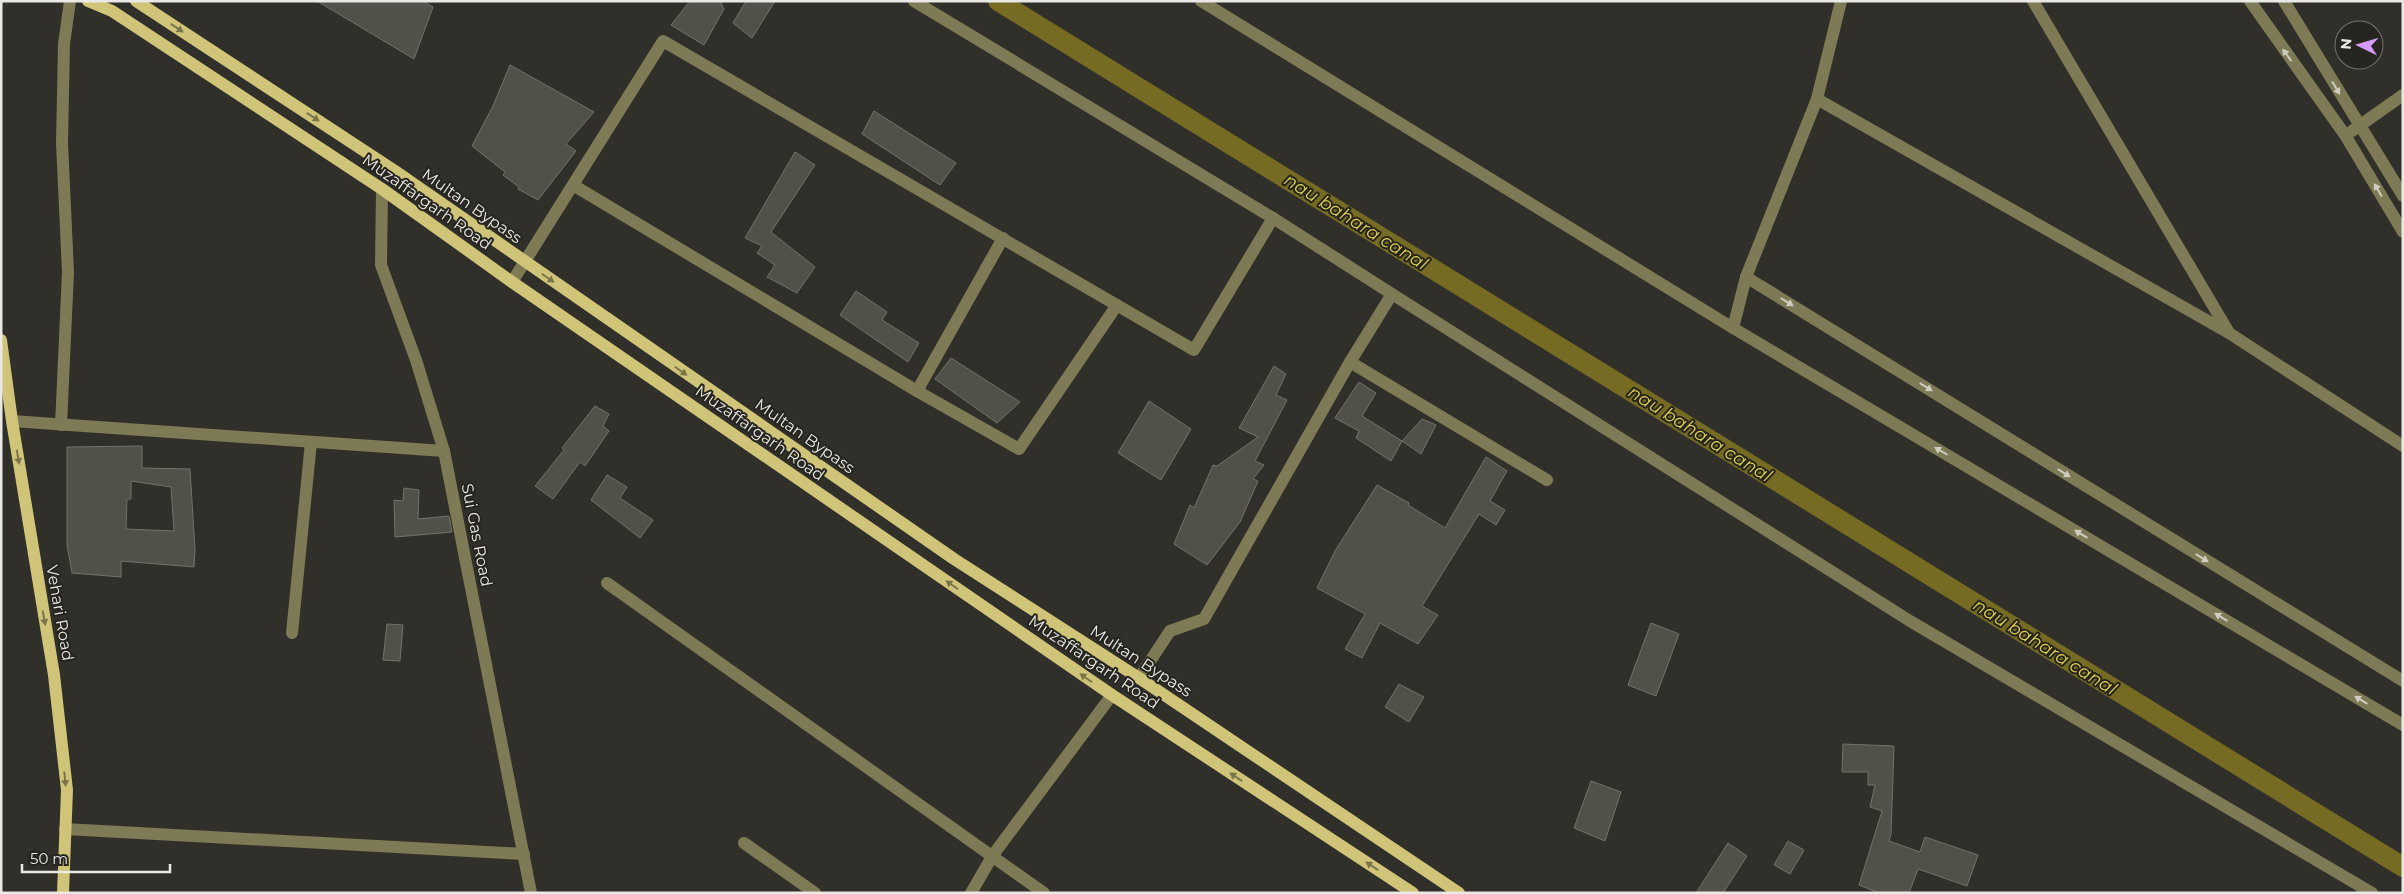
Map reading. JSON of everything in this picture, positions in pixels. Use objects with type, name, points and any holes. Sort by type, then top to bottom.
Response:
[{"type":"main road","name":"Muzaffargarh Road","points":[[88,1],[112,12],[382,189],[512,282],[1112,695],[1413,893]]},
{"type":"main road","name":"Multan Bypass","points":[[136,1],[394,171],[954,559],[1139,678],[1459,893]]},
{"type":"main road","name":"Vehari Road","points":[[1,340],[12,421],[54,675],[67,790],[63,893]]},
{"type":"street","points":[[61,425],[68,272],[62,143],[64,44],[70,1]]},
{"type":"street","points":[[914,1],[1273,218],[1910,621],[2372,893]]},
{"type":"street","points":[[1201,1],[1733,328],[2403,725]]},
{"type":"street","points":[[1733,328],[1746,277],[1817,99],[1841,1]]},
{"type":"street","points":[[2033,1],[2229,333]]},
{"type":"street","points":[[2250,1],[2345,135],[2403,232]]},
{"type":"street","points":[[2284,1],[2358,126],[2403,196]]},
{"type":"street","points":[[512,282],[526,263],[663,41],[1194,350],[1273,218]]},
{"type":"street","points":[[2345,135],[2403,95]]},
{"type":"street","points":[[1817,99],[2229,333],[2403,446]]},
{"type":"street","points":[[573,185],[917,391],[1019,449],[1117,305]]},
{"type":"street","name":"Sui Gas Road","points":[[382,189],[381,265],[416,360],[444,451],[531,893]]},
{"type":"street","points":[[917,391],[1003,238]]},
{"type":"street","points":[[1746,277],[2403,681]]},
{"type":"street","points":[[1139,678],[1170,631],[1204,619],[1350,362],[1392,294]]},
{"type":"street","points":[[1350,362],[1547,480]]},
{"type":"street","points":[[12,421],[444,451]]},
{"type":"street","points":[[292,633],[311,442]]},
{"type":"street","points":[[607,583],[1044,893]]},
{"type":"street","points":[[971,893],[993,855],[1112,695]]},
{"type":"street","points":[[65,829],[524,854]]},
{"type":"street","points":[[744,843],[815,893]]},
{"type":"building","points":[[317,1],[422,1],[433,7],[414,59]]},
{"type":"building","points":[[690,1],[720,1],[724,9],[704,45],[671,25]]},
{"type":"building","points":[[746,1],[775,1],[752,38],[733,23]]},
{"type":"building","points":[[510,65],[594,112],[566,144],[576,151],[538,200],[518,189],[519,187],[503,175],[505,172],[472,146],[493,106]]},
{"type":"building","points":[[874,111],[956,163],[940,185],[862,134]]},
{"type":"building","points":[[795,152],[815,165],[771,232],[815,267],[797,293],[767,277],[775,265],[757,253],[762,246],[745,238]]},
{"type":"building","points":[[856,291],[887,312],[882,320],[919,343],[908,362],[840,315]]},
{"type":"building","points":[[951,358],[1020,402],[997,423],[935,379]]},
{"type":"building","points":[[1274,366],[1286,374],[1276,395],[1287,400],[1255,461],[1264,465],[1253,479],[1258,481],[1240,522],[1207,565],[1174,544],[1190,505],[1194,508],[1213,465],[1217,466],[1258,437],[1239,428]]},
{"type":"building","points":[[1359,382],[1376,393],[1362,416],[1402,441],[1391,461],[1356,438],[1359,431],[1335,418]]},
{"type":"building","points":[[1149,401],[1191,429],[1161,480],[1118,453]]},
{"type":"building","points":[[595,406],[609,414],[603,426],[609,431],[585,466],[580,462],[553,499],[535,486],[564,450],[562,448]]},
{"type":"building","points":[[1422,419],[1436,425],[1421,454],[1402,441]]},
{"type":"building","points":[[142,446],[142,468],[190,469],[195,550],[194,567],[121,561],[121,577],[72,573],[67,545],[67,447]],"holes":[[[131,481],[171,487],[174,531],[126,529],[127,499],[131,499]]]},
{"type":"building","points":[[1486,457],[1507,471],[1490,501],[1505,510],[1496,525],[1479,514],[1422,606],[1438,615],[1418,644],[1380,623],[1362,658],[1345,649],[1365,614],[1317,588],[1335,551],[1377,485],[1409,503],[1408,505],[1445,528]]},
{"type":"building","points":[[607,475],[627,487],[620,498],[653,520],[640,538],[591,500]]},
{"type":"building","points":[[404,488],[419,490],[418,519],[449,516],[452,532],[395,537],[394,500],[403,501]]},
{"type":"building","points":[[1651,623],[1679,634],[1656,696],[1628,685]]},
{"type":"building","points":[[387,624],[403,625],[400,661],[383,660]]},
{"type":"building","points":[[1399,684],[1424,697],[1409,722],[1385,707]]},
{"type":"building","points":[[1843,744],[1894,746],[1891,834],[1889,841],[1920,852],[1925,837],[1978,855],[1967,886],[1918,869],[1909,893],[1879,893],[1859,885],[1882,811],[1870,807],[1875,785],[1868,785],[1868,772],[1842,772]]},
{"type":"building","points":[[1591,781],[1621,792],[1605,841],[1574,828]]},
{"type":"building","points":[[1788,841],[1804,850],[1790,874],[1774,865]]},
{"type":"building","points":[[1728,843],[1747,856],[1723,893],[1696,893]]},
{"type":"waterway","name":"nau bahara canal","points":[[998,1],[2403,867]]}]
